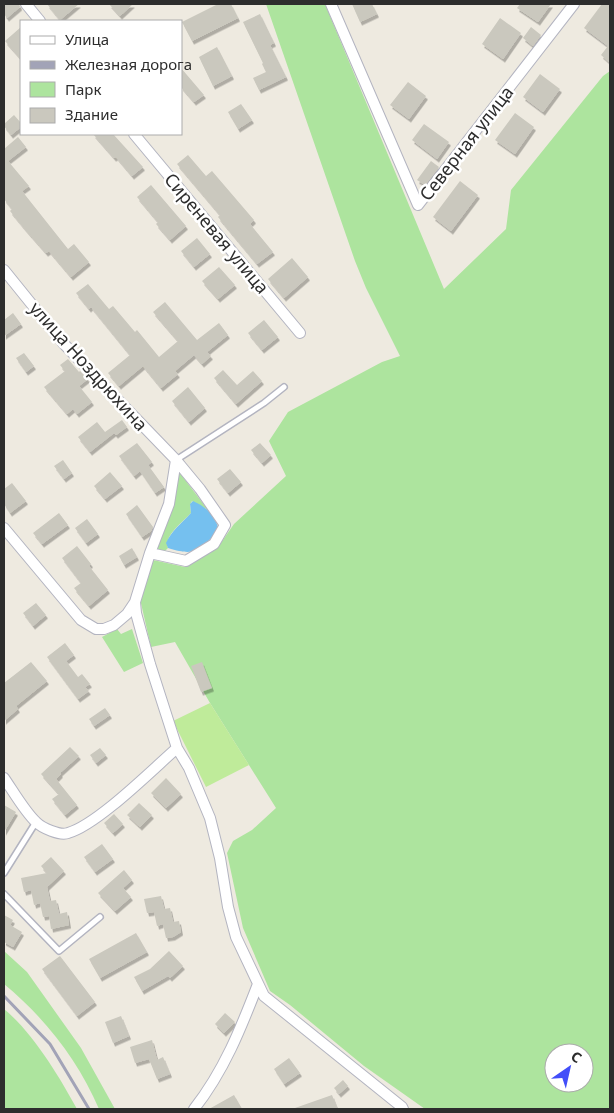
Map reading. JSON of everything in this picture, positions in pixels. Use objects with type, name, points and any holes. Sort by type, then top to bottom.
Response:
[{"type":"street","points":[[26,4],[39,20]]},
{"type":"street","name":"Северная улица","points":[[331,4],[418,205],[574,4]]},
{"type":"street","name":"Сиреневая улица","points":[[135,135],[300,333]]},
{"type":"street","name":"улица Ноздрюхина","points":[[4,270],[63,342],[176,460],[200,489],[225,525],[214,544],[186,560],[150,553]]},
{"type":"street","points":[[4,528],[81,620],[96,629],[104,630],[114,626],[127,614],[135,602],[150,553],[169,504],[176,460]]},
{"type":"street","points":[[135,602],[150,664],[177,748],[189,768],[210,818],[236,938],[264,996],[403,1109]]},
{"type":"street","points":[[4,778],[36,822],[53,831],[66,834],[88,823],[105,811],[177,748]]},
{"type":"street","points":[[194,1109],[221,1071],[244,1022],[258,984]]},
{"type":"lane","points":[[176,460],[264,403],[284,387]]},
{"type":"lane","points":[[4,873],[36,822]]},
{"type":"lane","points":[[4,894],[60,951],[100,917]]},
{"type":"green space","points":[[266,4],[325,4],[444,289],[506,229],[511,190],[603,76],[610,71],[610,1109],[425,1109],[364,1066],[290,1005],[270,991],[243,928],[227,853],[233,841],[252,830],[276,808],[210,703],[175,642],[151,647],[140,599],[153,560],[185,567],[218,547],[234,524],[286,476],[269,441],[288,412],[382,362],[400,356],[366,288]]},
{"type":"green space","points":[[176,468],[208,510],[192,501],[190,505],[191,513],[171,534],[167,543],[168,548],[164,552],[156,549]]},
{"type":"green space","points":[[117,629],[121,634],[132,629],[143,663],[124,672],[102,637]]},
{"type":"green space","points":[[210,703],[249,765],[206,787],[173,721]]},
{"type":"green space","points":[[4,951],[27,972],[81,1048],[115,1109],[99,1109],[71,1057],[59,1041],[33,1011],[4,984]]},
{"type":"green space","points":[[4,1009],[35,1042],[54,1069],[77,1109],[4,1109]]},
{"type":"water","points":[[193,501],[210,512],[216,520],[219,531],[197,550],[191,552],[168,548],[166,543],[168,538],[191,513],[190,504]]},
{"type":"building","points":[[4,4],[19,4],[20,7],[7,18],[4,14]]},
{"type":"building","points":[[47,4],[79,4],[60,20]]},
{"type":"building","points":[[109,4],[133,4],[120,16]]},
{"type":"building","points":[[218,4],[231,4],[238,18],[192,41],[182,22]]},
{"type":"building","points":[[352,4],[372,4],[377,14],[360,22]]},
{"type":"building","points":[[520,4],[551,4],[538,22],[517,8]]},
{"type":"building","points":[[602,4],[610,4],[610,63],[601,55],[608,46],[584,28]]},
{"type":"building","points":[[260,14],[274,43],[270,45],[286,77],[259,90],[253,78],[266,72],[243,22]]},
{"type":"building","points":[[500,18],[521,33],[503,59],[482,44]]},
{"type":"building","points":[[531,27],[541,35],[533,46],[523,38]]},
{"type":"building","points":[[20,28],[20,58],[5,41]]},
{"type":"building","points":[[217,47],[232,76],[213,86],[199,57]]},
{"type":"building","points":[[182,69],[204,95],[194,102],[182,88]]},
{"type":"building","points":[[540,74],[560,89],[543,112],[523,97]]},
{"type":"building","points":[[408,82],[426,96],[409,119],[390,105]]},
{"type":"building","points":[[241,104],[252,120],[238,129],[228,112]]},
{"type":"building","points":[[515,113],[534,127],[515,154],[495,140]]},
{"type":"building","points":[[14,115],[20,122],[20,128],[11,135],[4,124]]},
{"type":"building","points":[[424,124],[449,142],[437,159],[412,140]]},
{"type":"building","points":[[94,135],[114,135],[143,167],[132,176],[116,157],[114,158]]},
{"type":"building","points":[[18,137],[26,147],[8,161],[29,186],[22,191],[68,249],[74,244],[89,262],[71,277],[49,251],[46,253],[24,228],[10,211],[12,209],[4,199],[4,149]]},
{"type":"building","points":[[188,155],[206,176],[212,171],[254,220],[250,224],[273,252],[257,264],[218,217],[220,215],[177,164]]},
{"type":"building","points":[[431,161],[439,167],[425,185],[417,180]]},
{"type":"building","points":[[460,181],[478,195],[451,231],[433,217]]},
{"type":"building","points":[[151,185],[186,226],[170,240],[137,197]]},
{"type":"building","points":[[197,238],[210,254],[194,267],[181,251]]},
{"type":"building","points":[[292,258],[308,277],[284,298],[268,279]]},
{"type":"building","points":[[219,267],[235,285],[218,299],[202,281]]},
{"type":"building","points":[[88,284],[109,309],[113,306],[135,332],[137,330],[159,357],[178,341],[153,312],[165,302],[197,340],[219,323],[228,335],[207,352],[211,356],[202,364],[194,355],[175,371],[178,374],[161,388],[143,366],[119,386],[108,373],[130,355],[91,307],[89,309],[76,293]]},
{"type":"building","points":[[13,313],[21,324],[4,336],[4,320]]},
{"type":"building","points":[[264,320],[278,337],[262,350],[248,333]]},
{"type":"building","points":[[24,353],[34,366],[26,372],[16,358]]},
{"type":"building","points":[[68,359],[88,379],[79,386],[92,402],[77,414],[73,409],[67,414],[44,387],[65,371],[60,365]]},
{"type":"building","points":[[223,370],[237,385],[253,371],[262,381],[236,404],[214,378]]},
{"type":"building","points":[[188,387],[205,408],[189,422],[172,401]]},
{"type":"building","points":[[122,420],[127,427],[116,435],[114,433],[90,452],[78,437],[97,422],[105,432]]},
{"type":"building","points":[[137,443],[152,462],[148,465],[164,487],[155,493],[140,471],[134,476],[119,456]]},
{"type":"building","points":[[260,443],[271,455],[262,463],[251,450]]},
{"type":"building","points":[[63,460],[72,473],[64,479],[54,466]]},
{"type":"building","points":[[230,469],[241,482],[228,493],[217,479]]},
{"type":"building","points":[[110,472],[122,486],[105,499],[94,486]]},
{"type":"building","points":[[12,483],[26,501],[10,513],[4,504],[4,489]]},
{"type":"building","points":[[137,505],[153,527],[151,531],[142,537],[126,514]]},
{"type":"building","points":[[59,513],[68,525],[42,544],[33,533]]},
{"type":"building","points":[[87,519],[98,534],[86,543],[75,528]]},
{"type":"building","points":[[77,546],[91,564],[89,566],[108,590],[89,606],[74,588],[81,583],[62,558]]},
{"type":"building","points":[[132,548],[137,557],[124,565],[119,556]]},
{"type":"building","points":[[36,603],[46,615],[33,626],[23,613]]},
{"type":"building","points":[[65,643],[74,655],[66,661],[78,677],[82,674],[90,684],[85,687],[89,691],[78,699],[47,657]]},
{"type":"building","points":[[31,662],[47,681],[16,706],[18,709],[4,721],[4,683]]},
{"type":"building","points":[[202,662],[212,688],[201,692],[191,666]]},
{"type":"building","points":[[105,708],[110,715],[94,726],[89,719]]},
{"type":"building","points":[[70,747],[79,756],[56,779],[77,805],[65,815],[52,799],[59,794],[41,774]]},
{"type":"building","points":[[100,748],[106,755],[96,763],[90,755]]},
{"type":"building","points":[[166,778],[181,794],[166,808],[151,793]]},
{"type":"building","points":[[139,803],[152,815],[140,827],[127,815]]},
{"type":"building","points":[[4,805],[16,812],[4,832]]},
{"type":"building","points":[[114,814],[123,824],[113,833],[104,823]]},
{"type":"building","points":[[102,844],[113,859],[95,872],[84,857]]},
{"type":"building","points":[[51,857],[64,871],[47,887],[50,901],[56,900],[59,914],[67,912],[69,925],[51,929],[49,916],[43,917],[40,903],[34,905],[31,890],[24,892],[21,878],[47,873],[41,866]]},
{"type":"building","points":[[124,870],[132,880],[123,888],[131,897],[115,911],[98,893]]},
{"type":"building","points":[[161,896],[164,909],[170,908],[173,922],[179,921],[181,932],[173,937],[166,938],[163,924],[157,926],[154,912],[147,913],[144,899]]},
{"type":"building","points":[[4,915],[13,920],[10,925],[22,932],[13,947],[4,942]]},
{"type":"building","points":[[136,933],[147,952],[100,978],[89,959]]},
{"type":"building","points":[[169,951],[183,966],[170,978],[168,976],[142,991],[134,977],[150,969]]},
{"type":"building","points":[[60,956],[95,1002],[77,1016],[42,969]]},
{"type":"building","points":[[225,1013],[235,1022],[224,1033],[215,1024]]},
{"type":"building","points":[[121,1016],[129,1036],[113,1043],[105,1022]]},
{"type":"building","points":[[152,1040],[157,1060],[163,1057],[170,1074],[157,1079],[149,1059],[135,1063],[130,1047]]},
{"type":"building","points":[[289,1058],[300,1073],[284,1084],[274,1069]]},
{"type":"building","points":[[343,1080],[348,1086],[339,1094],[334,1088]]},
{"type":"building","points":[[234,1095],[242,1109],[209,1109]]},
{"type":"building","points":[[332,1095],[337,1108],[295,1109],[295,1108]]},
{"type":"railway","points":[[4,996],[50,1044],[89,1109]]}]
